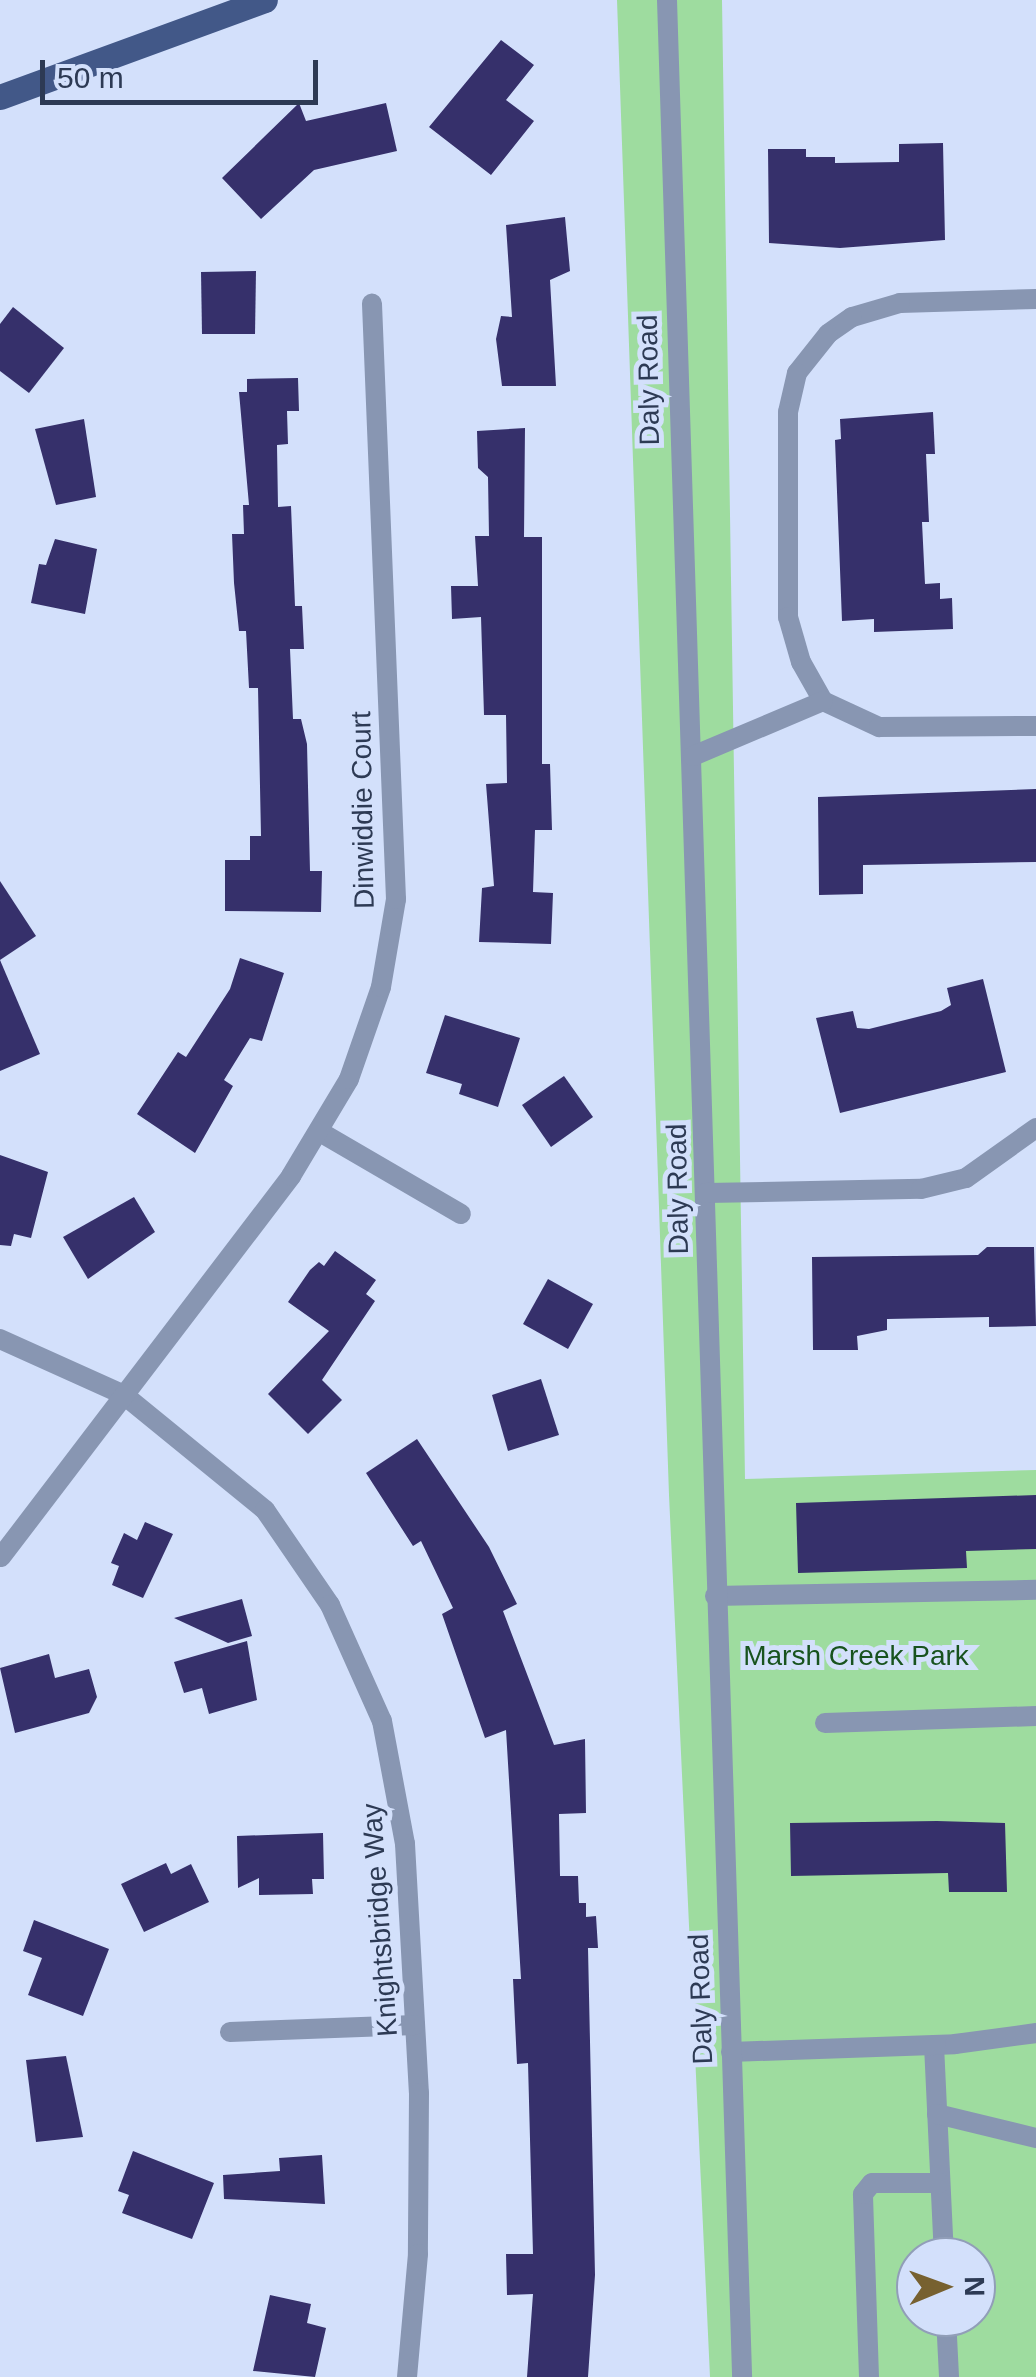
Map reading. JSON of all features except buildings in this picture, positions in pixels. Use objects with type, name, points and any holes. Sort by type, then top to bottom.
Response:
[{"type":"main road","points":[[0,97],[264,0]]},
{"type":"street","name":"Daly Road","points":[[666,0],[680,546],[693,756],[715,1596],[742,2377]]},
{"type":"street","points":[[1036,299],[900,303],[852,317],[828,334],[798,373],[788,412],[788,617],[801,662],[824,701],[879,727],[1036,726]]},
{"type":"street","name":"Dinwiddie Court","points":[[1,1557],[320,1132],[349,1079],[381,986],[396,899],[372,303]]},
{"type":"street","points":[[693,756],[824,701]]},
{"type":"street","points":[[706,1193],[920,1189],[966,1178],[1036,1128]]},
{"type":"street","points":[[320,1132],[461,1214]]},
{"type":"street","name":"Knightsbridge Way","points":[[0,1339],[124,1395],[265,1510],[353,1650],[398,1782],[415,2026],[418,2254],[407,2377]]},
{"type":"street","points":[[715,1596],[1036,1590]]},
{"type":"street","points":[[825,1723],[1036,1716]]},
{"type":"street","points":[[230,2032],[415,2026]]},
{"type":"street","points":[[731,2052],[934,2045],[1036,2032]]},
{"type":"street","points":[[934,2045],[943,2237]]},
{"type":"street","points":[[937,2114],[1036,2138]]},
{"type":"street","points":[[869,2377],[863,2194],[872,2183],[940,2182]]},
{"type":"street","points":[[947,2337],[949,2377]]},
{"type":"green space","name":"Marsh Creek Park","points":[[617,0],[722,0],[745,1479],[1036,1470],[1036,2377],[710,2377],[669,1495]]}]
